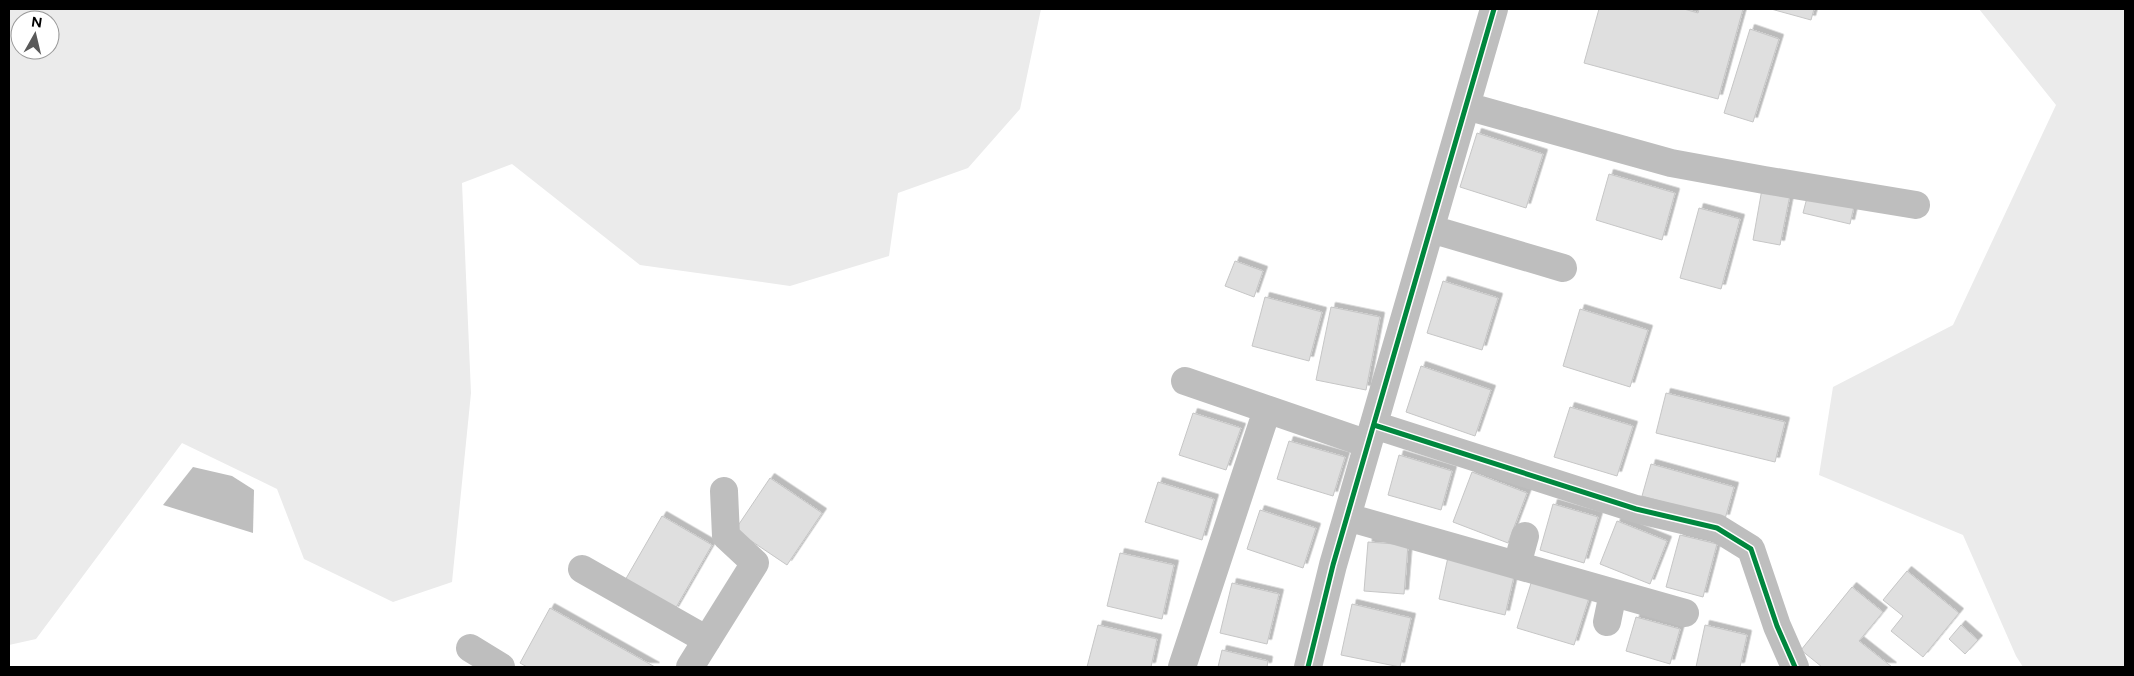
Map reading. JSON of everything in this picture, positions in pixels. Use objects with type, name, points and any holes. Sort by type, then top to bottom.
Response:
[{"type":"street","points":[[1308,667],[1333,564],[1494,9]]},
{"type":"street","points":[[1466,106],[1671,163],[1916,205]]},
{"type":"street","points":[[1431,229],[1563,268]]},
{"type":"street","points":[[1185,382],[1267,410],[1371,435],[1636,508],[1717,528],[1751,549],[1777,626],[1795,667]]},
{"type":"street","points":[[1182,667],[1267,410]]},
{"type":"street","points":[[690,667],[755,563],[726,536],[724,491]]},
{"type":"street","points":[[1347,517],[1685,613]]},
{"type":"street","points":[[1517,565],[1525,536]]},
{"type":"street","points":[[582,570],[707,640]]},
{"type":"street","points":[[1607,622],[1613,593]]},
{"type":"street","points":[[470,648],[501,667]]},
{"type":"shaded area","points":[[9,9],[1041,9],[1020,109],[968,168],[898,193],[889,256],[790,286],[640,265],[512,164],[462,183],[471,393],[452,582],[393,602],[304,559],[277,489],[182,443],[36,639],[9,645]]},
{"type":"shaded area","points":[[1979,9],[2125,9],[2125,667],[2023,667],[2016,656],[1963,535],[1819,475],[1833,387],[1953,325],[2056,105]]},
{"type":"shaded area","points":[[193,467],[232,476],[254,490],[253,533],[163,505]]},
{"type":"building","points":[[1599,9],[1684,9],[1698,13],[1699,9],[1743,9],[1718,99],[1584,63]]},
{"type":"building","points":[[1771,9],[1814,9],[1811,20]]},
{"type":"building","points":[[1750,29],[1779,39],[1753,122],[1724,113]]},
{"type":"building","points":[[1477,133],[1543,154],[1526,208],[1460,187]]},
{"type":"building","points":[[1609,174],[1675,193],[1662,240],[1596,220]]},
{"type":"building","points":[[1762,189],[1790,195],[1780,245],[1753,240]]},
{"type":"building","points":[[1809,190],[1855,202],[1850,224],[1803,213]]},
{"type":"building","points":[[1699,208],[1740,219],[1721,289],[1680,278]]},
{"type":"building","points":[[1235,261],[1263,271],[1254,297],[1225,286]]},
{"type":"building","points":[[1443,281],[1498,298],[1482,350],[1427,333]]},
{"type":"building","points":[[1265,297],[1322,312],[1309,361],[1252,346]]},
{"type":"building","points":[[1331,307],[1380,317],[1366,390],[1316,380]]},
{"type":"building","points":[[1580,309],[1648,330],[1630,387],[1563,366]]},
{"type":"building","points":[[1421,366],[1491,390],[1475,436],[1406,412]]},
{"type":"building","points":[[1666,393],[1785,422],[1775,462],[1656,433]]},
{"type":"building","points":[[1570,407],[1633,426],[1617,476],[1554,457]]},
{"type":"building","points":[[1193,413],[1241,428],[1226,470],[1179,455]]},
{"type":"building","points":[[1289,441],[1345,457],[1333,496],[1277,479]]},
{"type":"building","points":[[1399,455],[1452,471],[1441,510],[1388,495]]},
{"type":"building","points":[[1651,464],[1734,487],[1725,519],[1642,496]]},
{"type":"building","points":[[1472,472],[1527,493],[1508,543],[1453,522]]},
{"type":"building","points":[[770,478],[822,513],[787,565],[735,530]]},
{"type":"building","points":[[1158,482],[1214,499],[1202,540],[1145,522]]},
{"type":"building","points":[[1553,504],[1598,517],[1584,563],[1540,550]]},
{"type":"building","points":[[1260,510],[1316,528],[1303,568],[1247,549]]},
{"type":"building","points":[[662,516],[712,545],[674,611],[624,582]]},
{"type":"building","points":[[1617,521],[1667,541],[1650,584],[1600,564]]},
{"type":"building","points":[[1680,535],[1717,544],[1703,597],[1666,587]]},
{"type":"building","points":[[1368,542],[1408,545],[1404,594],[1364,591]]},
{"type":"building","points":[[1120,553],[1174,565],[1162,619],[1107,606]]},
{"type":"building","points":[[1448,557],[1515,572],[1505,615],[1439,599]]},
{"type":"building","points":[[1907,571],[1959,613],[1923,657],[1891,631],[1903,616],[1883,600]]},
{"type":"building","points":[[1532,580],[1589,598],[1574,645],[1517,628]]},
{"type":"building","points":[[1232,583],[1279,594],[1267,644],[1220,633]]},
{"type":"building","points":[[1852,587],[1883,612],[1859,641],[1892,667],[1822,667],[1801,650]]},
{"type":"building","points":[[1352,604],[1411,618],[1400,667],[1341,655]]},
{"type":"building","points":[[550,608],[655,667],[527,667],[520,663]]},
{"type":"building","points":[[1636,617],[1680,629],[1670,664],[1626,651]]},
{"type":"building","points":[[1098,625],[1157,639],[1151,667],[1087,667]]},
{"type":"building","points":[[1705,625],[1747,635],[1740,667],[1696,667]]},
{"type":"building","points":[[1961,625],[1978,640],[1965,654],[1949,639]]},
{"type":"building","points":[[1222,650],[1268,661],[1267,667],[1218,667]]},
{"type":"cycle path","points":[[1308,667],[1333,565],[1494,9]]},
{"type":"cycle path","points":[[1374,425],[1636,509],[1717,528],[1751,549],[1777,626],[1795,667]]}]
